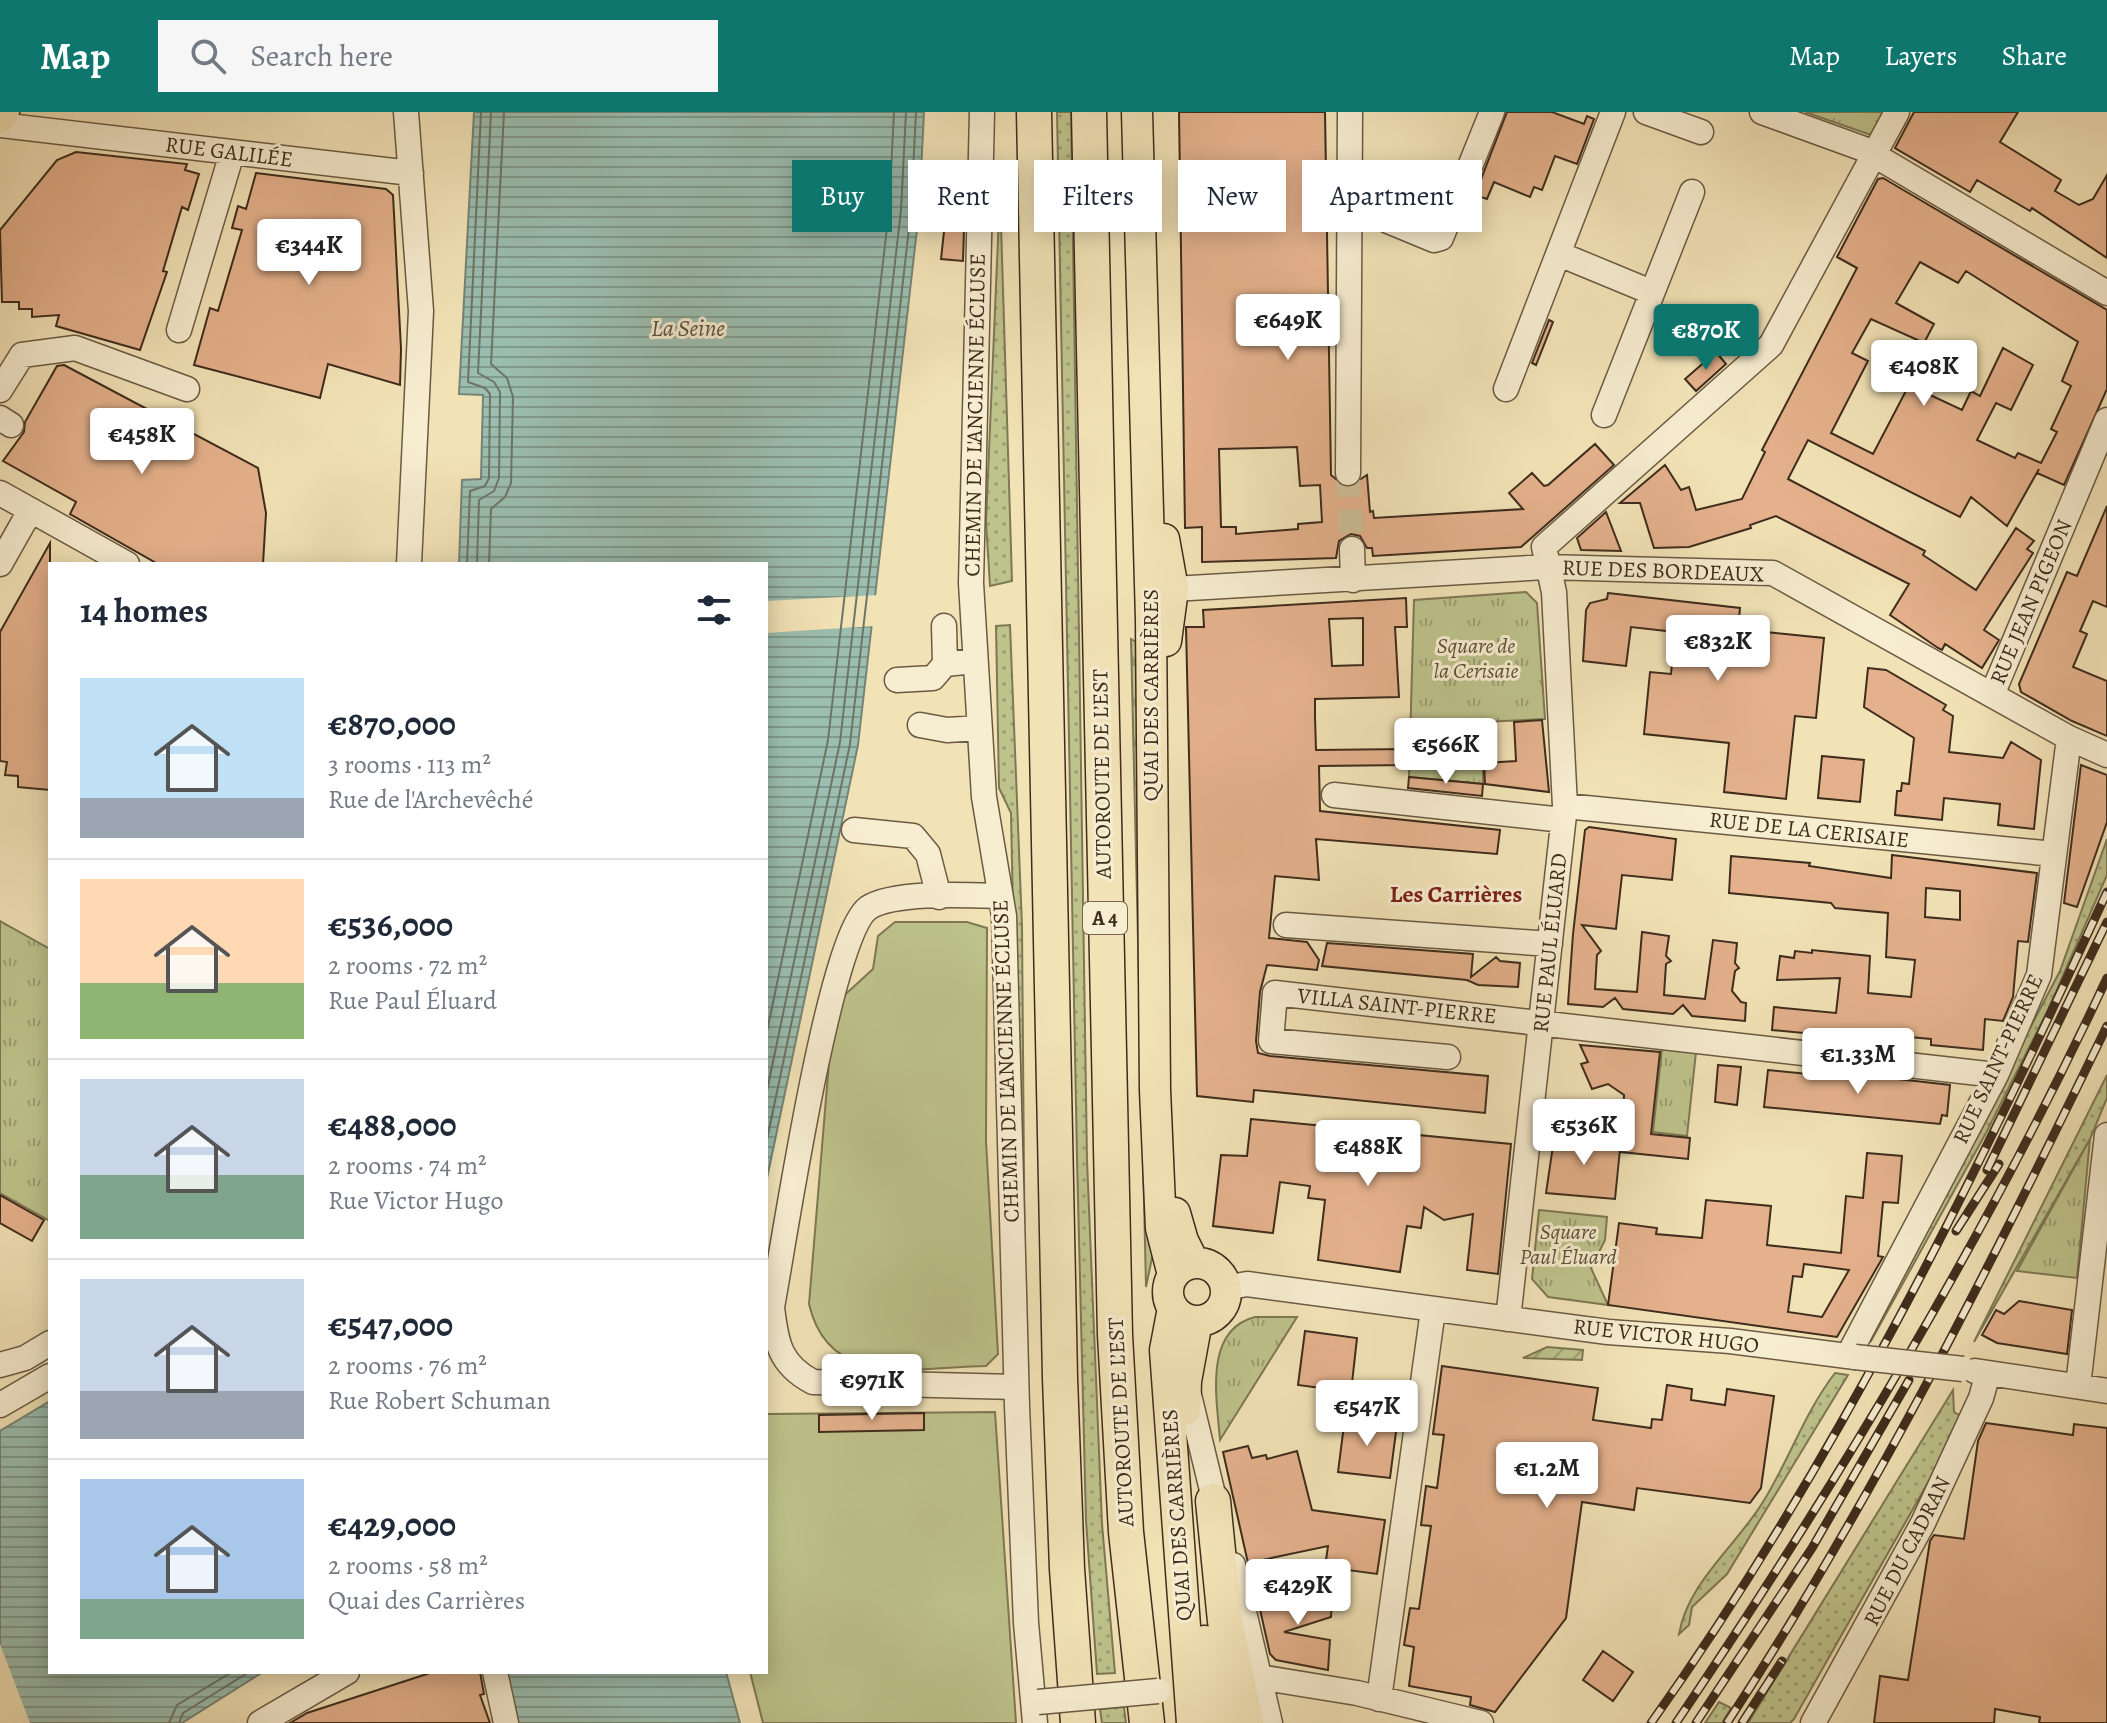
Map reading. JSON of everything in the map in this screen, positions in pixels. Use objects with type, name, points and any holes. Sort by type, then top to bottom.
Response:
[{"type":"highway","name":"A 4","points":[[1032,112],[1060,1378],[1068,1583],[1078,1723]]},
{"type":"highway","name":"AUTOROUTE DE L’EST","points":[[1089,112],[1115,1335],[1126,1532],[1176,1696]]},
{"type":"highway","points":[[1213,1501],[1221,1594],[1246,1723]]},
{"type":"main road","points":[[0,118],[4,112]]},
{"type":"main road","name":"QUAI DES CARRIÈRES","points":[[1137,112],[1166,641],[1164,738],[1174,1208],[1183,1241],[1184,1269]]},
{"type":"main road","name":"QUAI DES CARRIÈRES","points":[[1153,112],[1152,326],[1164,548],[1163,590]]},
{"type":"main road","points":[[1184,1269],[1218,1272],[1225,1288],[1222,1307],[1215,1315],[1185,1315],[1168,1290],[1184,1269]]},
{"type":"main road","name":"QUAI DES CARRIÈRES","points":[[1185,1315],[1165,1350],[1176,1696],[1192,1723]]},
{"type":"main road","name":"QUAI DES CARRIÈRES","points":[[1176,1696],[1184,1474],[1185,1315]]},
{"type":"main road","name":"QUAI DES CARRIÈRES","points":[[1176,1696],[1214,1723]]},
{"type":"street","points":[[406,112],[421,311],[409,562]]},
{"type":"street","name":"CHEMIN DE L'ANCIENNE ÉCLUSE","points":[[982,112],[972,568],[975,661],[984,797],[1002,906],[1016,1387],[1035,1709]]},
{"type":"street","points":[[1348,473],[1350,112]]},
{"type":"street","points":[[1473,160],[1492,112]]},
{"type":"street","points":[[1506,389],[1613,112]]},
{"type":"street","points":[[1646,112],[1701,132]]},
{"type":"street","points":[[1762,112],[1869,153],[2107,293]]},
{"type":"street","points":[[1546,567],[1544,547],[1552,537],[1771,345],[1869,153],[1897,112]]},
{"type":"street","name":"RUE GALILÉE","points":[[0,125],[411,173]]},
{"type":"street","points":[[179,330],[232,153]]},
{"type":"street","points":[[1604,415],[1692,192]]},
{"type":"street","points":[[1415,232],[1434,240],[1441,238],[1443,232]]},
{"type":"street","points":[[1559,254],[1651,292]]},
{"type":"street","points":[[0,390],[22,355],[75,348],[187,389]]},
{"type":"street","name":"RUE JEAN PIGEON","points":[[1992,695],[2107,420]]},
{"type":"street","points":[[0,493],[123,562]]},
{"type":"street","points":[[0,564],[30,511]]},
{"type":"street","points":[[1352,549],[1353,580]]},
{"type":"street","name":"RUE DES BORDEAUX","points":[[1163,590],[1546,567],[1773,573],[2069,738],[2107,755]]},
{"type":"street","name":"RUE PAUL ÉLUARD","points":[[1508,1319],[1564,813],[1554,592],[1546,567]]},
{"type":"street","points":[[897,680],[933,678],[945,664],[944,626]]},
{"type":"street","points":[[945,664],[975,661]]},
{"type":"street","points":[[920,725],[947,730],[979,728]]},
{"type":"street","name":"RUE SAINT-PIERRE","points":[[1852,1356],[1996,1075],[2039,975],[2069,738]]},
{"type":"street","name":"RUE DE LA CERISAIE","points":[[1334,795],[2054,854]]},
{"type":"street","points":[[854,830],[913,836],[928,854],[939,897]]},
{"type":"street","points":[[1002,906],[939,897],[879,903],[866,909],[848,939],[828,1005],[772,1307],[780,1353],[793,1372],[813,1382],[1016,1387]]},
{"type":"street","points":[[1286,925],[1550,944]]},
{"type":"street","name":"VILLA SAINT-PIERRE","points":[[1448,1057],[1271,1041],[1275,993],[1996,1075]]},
{"type":"street","points":[[2078,1386],[2107,1135]]},
{"type":"street","name":"RUE VICTOR HUGO","points":[[1225,1288],[1247,1284],[1508,1319],[1963,1369],[2107,1391]]},
{"type":"street","points":[[1379,1699],[1433,1310]]},
{"type":"street","points":[[0,1365],[25,1358],[48,1344]]},
{"type":"street","name":"RUE DU CADRAN","points":[[1813,1723],[1923,1523],[1981,1398],[1988,1373]]},
{"type":"street","points":[[0,1405],[48,1377]]},
{"type":"street","name":"QUAI DES CARRIÈRES","points":[[1186,1381],[1213,1501],[1226,1538],[1270,1723]]},
{"type":"street","points":[[260,1723],[344,1674]]},
{"type":"street","points":[[495,1674],[506,1723]]},
{"type":"street","points":[[1259,1677],[1379,1699],[1481,1723]]},
{"type":"street","points":[[1035,1709],[1176,1696]]},
{"type":"green space","points":[[1057,112],[1071,112],[1072,160],[1058,160]]},
{"type":"green space","points":[[1805,112],[1883,112],[1871,135]]},
{"type":"green space","points":[[998,232],[1001,232],[1012,581],[990,586],[986,522]]},
{"type":"green space","points":[[1059,232],[1073,232],[1087,1160],[1102,1524],[1115,1673],[1097,1674],[1086,1521]]},
{"type":"green space","name":"Square de la Cerisaie","points":[[1526,592],[1537,603],[1545,719],[1483,722],[1483,784],[1409,777],[1414,600]]},
{"type":"green space","points":[[1010,625],[1022,926],[1025,1301],[1019,1211],[1011,813],[999,788],[996,626]]},
{"type":"green space","points":[[1131,639],[1138,643],[1160,1219],[1146,1287]]},
{"type":"green space","points":[[2107,839],[2107,875],[2048,1010],[1986,1133],[1871,1341],[1867,1338],[2060,971]]},
{"type":"green space","points":[[0,921],[48,948],[48,1220],[0,1193]]},
{"type":"green space","points":[[895,922],[967,922],[987,928],[986,1141],[998,1354],[986,1366],[905,1370],[856,1362],[835,1351],[820,1332],[809,1304],[832,1026],[837,1002],[873,969],[878,936]]},
{"type":"green space","points":[[1662,1048],[1696,1052],[1687,1136],[1653,1132]]},
{"type":"green space","points":[[2107,1075],[2107,1098],[2090,1139],[1974,1342]]},
{"type":"green space","points":[[2090,1139],[2077,1278],[2017,1271]]},
{"type":"green space","name":"Square Paul Éluard","points":[[1539,1210],[1607,1217],[1605,1240],[1591,1268],[1608,1305],[1548,1297],[1532,1279]]},
{"type":"green space","points":[[1255,1317],[1297,1317],[1220,1440],[1216,1387],[1220,1351],[1227,1336],[1238,1324]]},
{"type":"green space","points":[[1547,1347],[1583,1350],[1582,1360],[1523,1358]]},
{"type":"green space","points":[[1835,1373],[1848,1375],[1727,1574],[1692,1607],[1689,1625],[1679,1634],[1684,1615],[1702,1581],[1763,1502]]},
{"type":"green space","points":[[1953,1390],[1954,1412],[1959,1415],[1973,1403],[1794,1719],[1790,1723],[1748,1723]]},
{"type":"green space","points":[[995,1412],[1016,1723],[763,1723],[751,1674],[768,1674],[768,1414]]},
{"type":"green space","points":[[1719,1702],[1731,1708],[1722,1723],[1705,1723]]},
{"type":"green space","points":[[1124,1707],[1126,1723],[1102,1723],[1100,1709]]},
{"type":"water","name":"La Seine","points":[[474,112],[924,112],[922,160],[908,160],[908,232],[917,232],[858,745],[768,1173],[768,562],[459,562],[462,480],[481,479],[483,395],[459,394]]},
{"type":"water","points":[[48,1402],[48,1674],[260,1674],[182,1723],[0,1723],[0,1431]]},
{"type":"water","points":[[505,1674],[727,1674],[740,1723],[517,1723]]},
{"type":"pier","points":[[879,595],[875,626],[768,633],[768,601]]},
{"type":"pier","points":[[0,1644],[30,1723],[0,1723]]},
{"type":"building","points":[[1179,112],[1325,112],[1326,160],[1302,160],[1302,232],[1327,232],[1331,475],[1347,488],[1367,475],[1370,512],[1373,511],[1374,518],[1523,509],[1509,493],[1532,473],[1544,486],[1548,485],[1595,444],[1614,465],[1521,547],[1373,556],[1372,548],[1367,548],[1360,536],[1351,534],[1339,541],[1336,558],[1202,562],[1202,527],[1185,528],[1181,232],[1286,232],[1286,160],[1180,160]],"holes":[[[1297,447],[1300,486],[1320,485],[1322,522],[1298,524],[1298,529],[1236,534],[1236,527],[1221,527],[1219,449]]]},
{"type":"building","points":[[1507,112],[1552,112],[1584,124],[1587,116],[1594,119],[1577,164],[1555,156],[1542,190],[1534,187],[1530,197],[1494,182],[1487,199],[1482,197],[1482,177]]},
{"type":"building","points":[[1914,112],[2018,112],[2000,142],[2061,180],[2055,191],[2079,205],[2093,199],[2107,175],[2107,258],[2032,208],[2030,211],[1977,180],[1970,192],[1895,148]]},
{"type":"building","points":[[76,152],[187,164],[185,170],[199,174],[188,210],[182,207],[163,271],[167,272],[140,350],[56,326],[59,315],[32,317],[32,309],[19,309],[19,302],[2,302],[0,230],[57,160]]},
{"type":"building","points":[[256,173],[386,189],[393,195],[400,385],[328,364],[320,398],[194,365],[210,308],[218,311],[242,230],[232,228],[238,206],[246,209]]},
{"type":"building","points":[[1883,178],[2107,310],[2107,389],[2064,485],[2037,473],[2039,469],[2007,526],[1971,497],[1960,517],[1808,440],[1788,479],[1925,551],[1923,555],[1976,590],[2016,528],[2034,541],[2027,549],[2033,553],[1984,630],[1999,640],[1982,668],[1945,644],[1942,650],[1938,648],[1890,615],[1909,584],[1776,516],[1750,525],[1751,528],[1689,547],[1654,548],[1640,503],[1620,503],[1665,465],[1681,490],[1689,487],[1696,510],[1742,499],[1765,452],[1762,450],[1857,268],[1837,257],[1878,179]],"holes":[[[1920,262],[1958,283],[1966,271],[2078,342],[2062,381],[2071,386],[2051,429],[2057,432],[2041,463],[2018,453],[2015,458],[1977,440],[1996,403],[2011,410],[2033,365],[2003,348],[1980,396],[1971,391],[1962,410],[1909,385],[1873,454],[1831,433],[1868,361],[1852,353],[1871,319],[1924,343],[1934,324],[1896,303]]]},
{"type":"building","points":[[944,232],[964,232],[963,261],[941,259]]},
{"type":"building","points":[[1549,320],[1553,322],[1536,365],[1532,363]]},
{"type":"building","points":[[1716,352],[1726,364],[1696,391],[1685,379]]},
{"type":"building","points":[[64,365],[258,468],[266,513],[263,562],[154,562],[70,514],[76,502],[3,461],[24,432],[25,422],[57,366]]},
{"type":"building","points":[[2107,506],[2107,607],[2093,601],[2080,631],[2087,634],[2073,667],[2107,681],[2107,736],[2072,721],[2021,692],[2019,684],[2067,572],[2077,576]]},
{"type":"building","points":[[1606,512],[1621,551],[1581,550],[1577,538]]},
{"type":"building","points":[[50,543],[48,790],[18,787],[18,776],[5,775],[7,762],[0,761],[0,632]]},
{"type":"building","points":[[1608,593],[1740,608],[1738,629],[1824,638],[1816,718],[1795,716],[1786,799],[1724,792],[1729,743],[1644,734],[1650,672],[1671,674],[1675,632],[1631,627],[1626,666],[1583,661],[1586,610],[1590,603],[1607,599]]},
{"type":"building","points":[[1406,598],[1407,627],[1395,627],[1399,697],[1315,699],[1315,716],[1316,750],[1407,749],[1408,765],[1319,766],[1320,811],[1500,830],[1497,854],[1316,839],[1319,880],[1275,876],[1269,938],[1307,942],[1319,960],[1317,970],[1267,965],[1260,992],[1256,1041],[1258,1053],[1270,1056],[1488,1076],[1485,1113],[1254,1090],[1253,1102],[1197,1096],[1186,627],[1204,627],[1203,610]],"holes":[[[1363,618],[1363,665],[1332,666],[1329,619]]]},
{"type":"building","points":[[1868,668],[1886,670],[1946,705],[1943,710],[1953,716],[1949,752],[2003,758],[2011,742],[2041,760],[2034,829],[1998,825],[2000,804],[1944,798],[1942,820],[1895,815],[1897,791],[1901,791],[1902,783],[1909,784],[1914,738],[1864,707]]},
{"type":"building","points":[[1542,720],[1549,792],[1485,784],[1484,763],[1516,761],[1514,722]]},
{"type":"building","points":[[1822,756],[1864,760],[1860,802],[1818,798]]},
{"type":"building","points":[[2081,765],[2107,775],[2107,822],[2077,907],[2064,903]]},
{"type":"building","points":[[1409,777],[1483,784],[1482,796],[1408,788]]},
{"type":"building","points":[[1589,827],[1676,839],[1672,880],[1622,875],[1616,929],[1582,925],[1601,951],[1597,955],[1595,989],[1637,992],[1642,932],[1669,936],[1666,956],[1671,961],[1666,964],[1664,995],[1705,999],[1713,940],[1737,943],[1735,963],[1739,968],[1735,971],[1732,991],[1741,1002],[1746,1003],[1745,1021],[1692,1016],[1683,1005],[1673,1014],[1623,1009],[1615,998],[1603,1007],[1568,1004],[1585,830]]},
{"type":"building","points":[[1892,855],[2037,873],[2028,942],[2018,941],[2013,997],[2003,1021],[1985,1019],[1983,1050],[1931,1045],[1931,1039],[1864,1033],[1864,1039],[1772,1030],[1774,1007],[1836,1013],[1840,978],[1777,980],[1780,956],[1794,958],[1795,951],[1812,953],[1812,950],[1870,956],[1868,993],[1911,997],[1915,960],[1886,957],[1888,913],[1835,908],[1831,903],[1729,893],[1731,856],[1810,863],[1809,866],[1891,878]],"holes":[[[1926,888],[1960,891],[1960,920],[1925,917]]]},
{"type":"building","points":[[1327,943],[1473,954],[1471,977],[1496,957],[1500,961],[1520,963],[1518,987],[1322,966]]},
{"type":"building","points":[[1580,1045],[1660,1052],[1651,1134],[1690,1138],[1688,1159],[1621,1152],[1624,1095],[1608,1084],[1592,1089],[1581,1064],[1588,1062]]},
{"type":"building","points":[[1718,1065],[1741,1067],[1737,1105],[1715,1102]]},
{"type":"building","points":[[1768,1070],[1828,1076],[1828,1071],[1950,1085],[1947,1116],[1942,1115],[1940,1124],[1764,1107]]},
{"type":"building","points":[[1251,1119],[1511,1144],[1498,1274],[1467,1270],[1473,1214],[1444,1220],[1424,1207],[1421,1228],[1407,1226],[1400,1272],[1318,1260],[1325,1200],[1308,1198],[1310,1186],[1280,1182],[1273,1233],[1213,1226],[1221,1155],[1247,1156]]},
{"type":"building","points":[[1555,1132],[1579,1135],[1580,1139],[1621,1139],[1615,1199],[1546,1193]]},
{"type":"building","points":[[1867,1153],[1902,1156],[1898,1203],[1883,1202],[1878,1256],[1883,1257],[1837,1337],[1608,1305],[1619,1223],[1657,1228],[1656,1234],[1702,1238],[1706,1200],[1771,1206],[1767,1245],[1841,1253],[1846,1196],[1863,1198]],"holes":[[[1804,1264],[1849,1270],[1822,1317],[1788,1312],[1793,1276],[1802,1277]]]},
{"type":"building","points":[[0,1195],[44,1220],[32,1241],[0,1223]]},
{"type":"building","points":[[2019,1301],[2072,1310],[2067,1354],[1997,1343],[1982,1335],[1996,1310],[2004,1314]]},
{"type":"building","points":[[1305,1331],[1357,1338],[1351,1392],[1298,1385]]},
{"type":"building","points":[[1442,1366],[1598,1388],[1593,1420],[1651,1428],[1652,1419],[1662,1420],[1667,1385],[1692,1389],[1691,1400],[1725,1405],[1727,1389],[1774,1396],[1761,1488],[1750,1503],[1637,1488],[1634,1510],[1582,1502],[1566,1618],[1495,1712],[1470,1705],[1471,1697],[1409,1686],[1414,1647],[1404,1645],[1410,1608],[1419,1609],[1431,1526],[1421,1525],[1426,1486],[1437,1488],[1444,1435],[1433,1434]]},
{"type":"building","points":[[924,1413],[924,1430],[819,1432],[819,1415]]},
{"type":"building","points":[[1345,1417],[1397,1424],[1390,1478],[1338,1472]]},
{"type":"building","points":[[1986,1423],[2073,1435],[2074,1424],[2107,1428],[2107,1723],[2039,1723],[2040,1717],[1995,1709],[1994,1723],[1874,1723],[1880,1676],[1908,1680],[1930,1541],[1934,1535],[1964,1539],[1978,1441]]},
{"type":"building","points":[[1248,1446],[1252,1458],[1266,1455],[1267,1459],[1297,1451],[1312,1510],[1385,1520],[1377,1574],[1325,1567],[1328,1546],[1248,1563],[1223,1452]]},
{"type":"building","points":[[1333,1583],[1331,1617],[1284,1632],[1330,1640],[1328,1670],[1276,1660],[1270,1654],[1259,1605]]},
{"type":"building","points":[[1603,1651],[1633,1672],[1613,1701],[1583,1680]]},
{"type":"building","points":[[427,1674],[480,1674],[484,1694],[480,1695],[490,1723],[290,1723],[307,1713]]},
{"type":"tunnel","points":[[1348,473],[1352,549]]},
{"type":"railway","points":[[1651,1723],[1718,1625],[1841,1422],[1953,1213],[2107,892]]},
{"type":"railway","points":[[1987,1170],[2107,922]]},
{"type":"railway","points":[[1676,1723],[1794,1542],[1906,1359],[2011,1171],[2107,978]]},
{"type":"railway","points":[[1727,1723],[1881,1468],[2020,1204],[2107,1026]]},
{"type":"railway","points":[[1956,1231],[1999,1164]]},
{"type":"railway","points":[[1696,1723],[1812,1548],[1909,1380]]},
{"type":"railway","points":[[1742,1723],[1782,1661]]},
{"type":"district","name":"Les Carrières","points":[[1456,894]]}]
